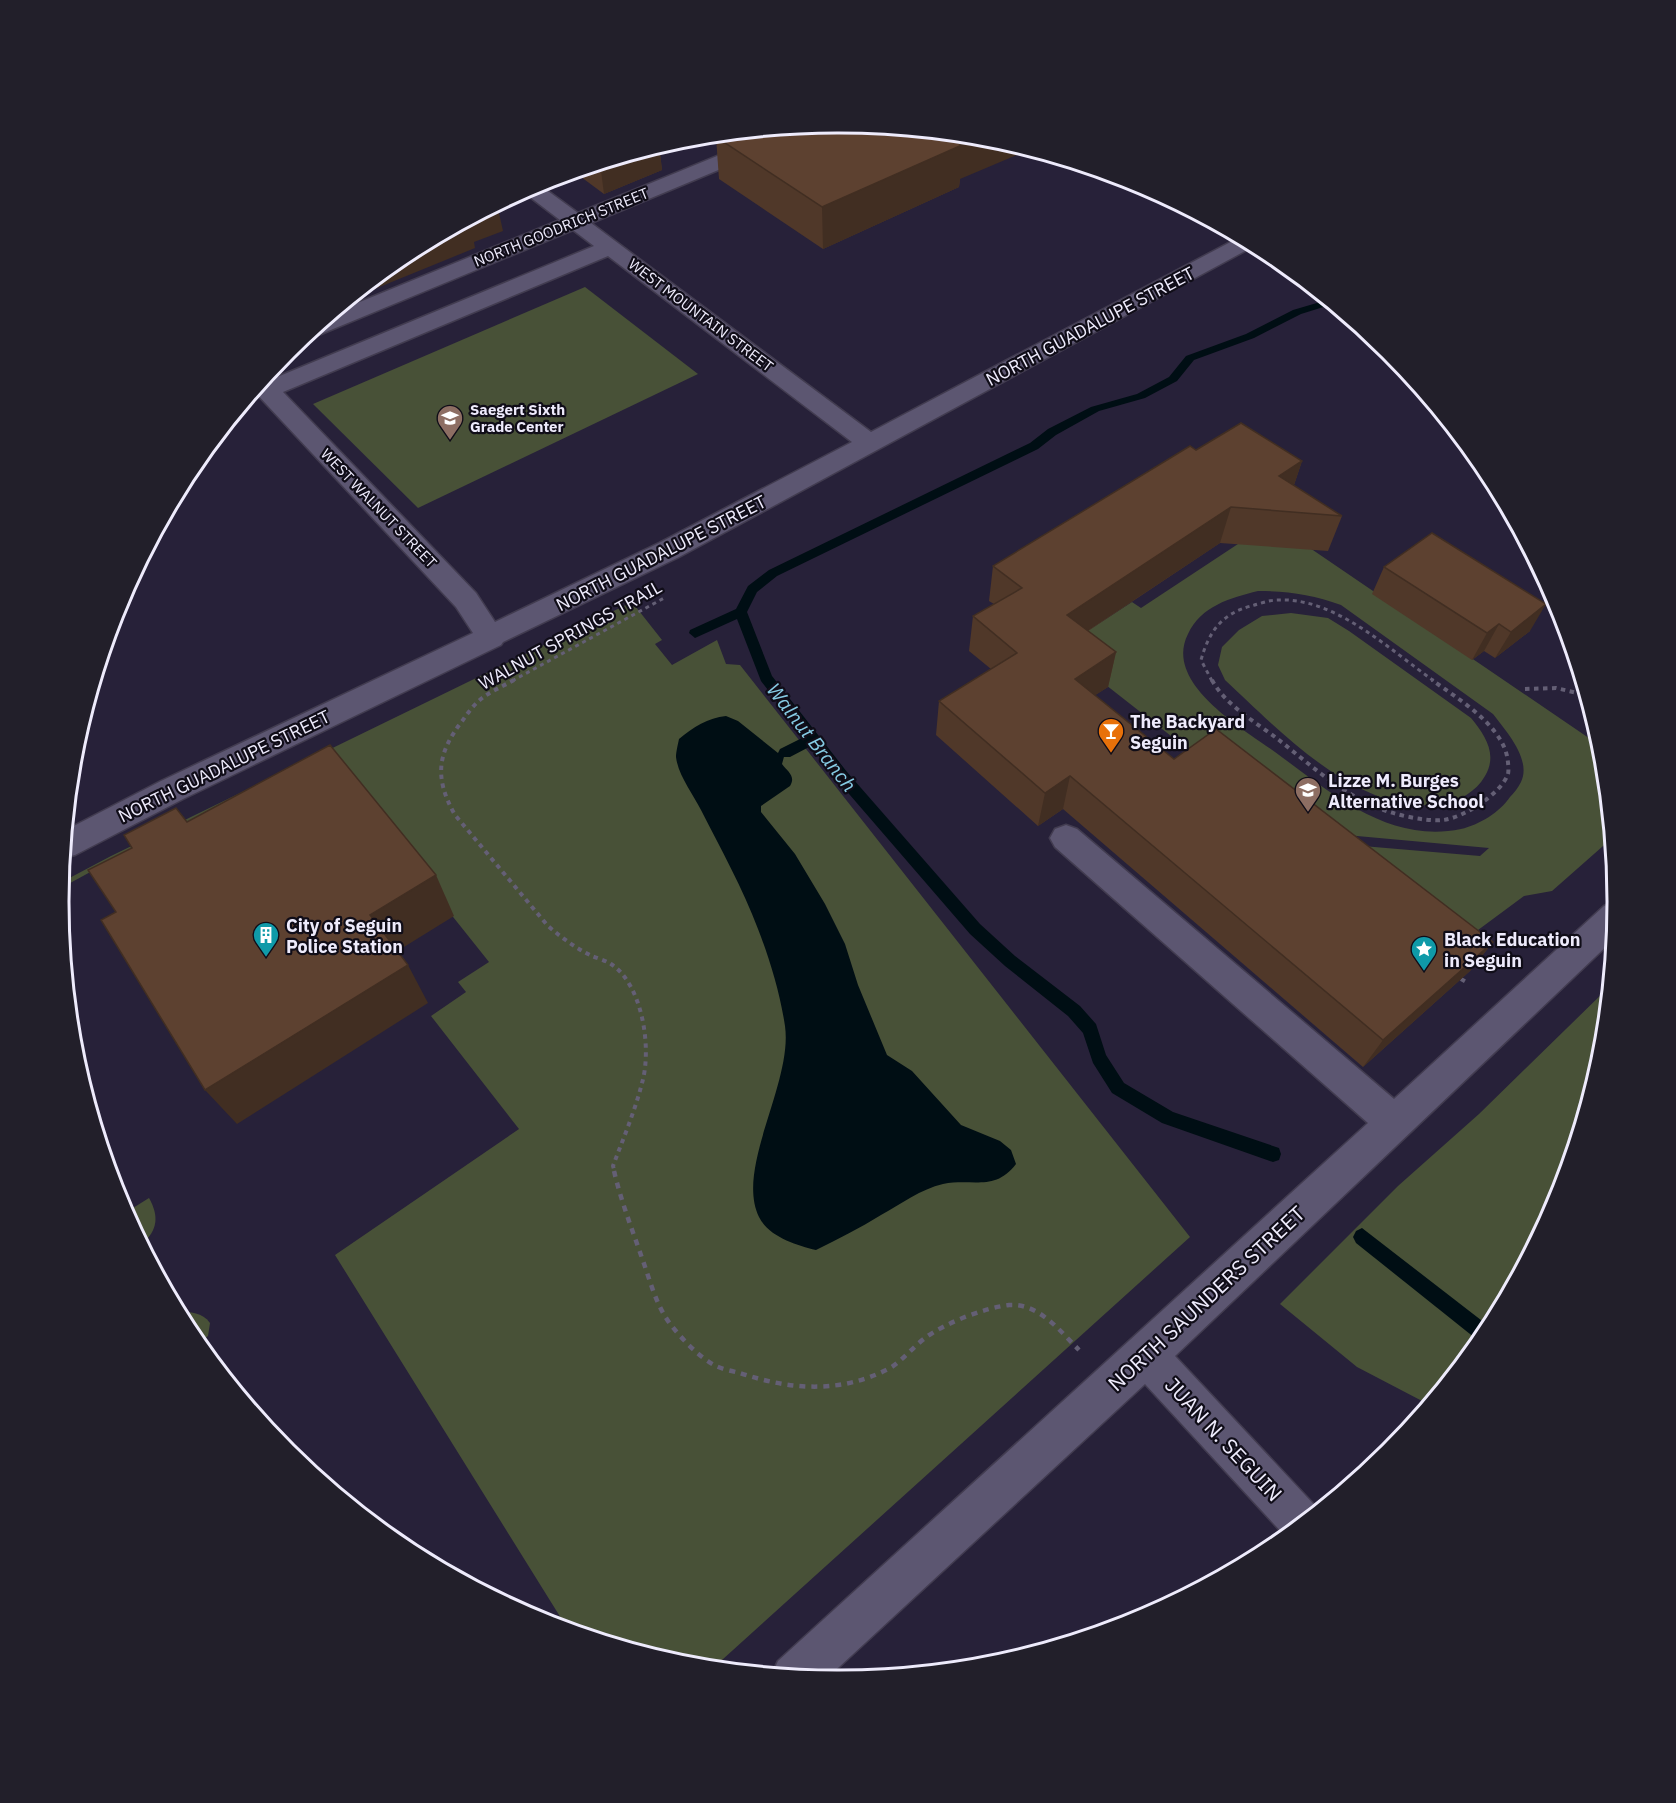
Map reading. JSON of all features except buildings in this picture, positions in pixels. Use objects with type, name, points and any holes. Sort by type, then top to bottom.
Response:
[{"type":"street","name":"NORTH GOODRICH STREET","points":[[334,320],[788,134]]},
{"type":"street","name":"WEST MOUNTAIN STREET","points":[[539,193],[871,444]]},
{"type":"street","name":"NORTH GUADALUPE STREET","points":[[72,842],[171,790],[491,638],[669,550],[1239,246]]},
{"type":"street","points":[[269,385],[610,247]]},
{"type":"street","name":"WEST WALNUT STREET","points":[[265,389],[466,600],[491,638]]},
{"type":"street","points":[[1066,838],[1395,1123]]},
{"type":"street","name":"NORTH SAUNDERS STREET","points":[[802,1669],[1146,1355],[1606,925]]},
{"type":"street","name":"JUAN N. SEGUIN","points":[[1146,1355],[1297,1518]]},
{"type":"path","name":"WALNUT SPRINGS TRAIL","points":[[675,592],[485,696],[447,740],[440,769],[442,784],[455,815],[548,926],[573,946],[611,964],[623,975],[636,996],[642,1016],[645,1046],[643,1081],[613,1166],[619,1192],[654,1293],[669,1323],[685,1342],[714,1365],[773,1384],[804,1387],[851,1384],[891,1367],[926,1337],[981,1311],[1010,1305],[1028,1307],[1046,1317],[1111,1386]]},
{"type":"path","points":[[1278,600],[1313,604],[1341,615],[1473,709],[1493,730],[1507,755],[1508,774],[1492,796],[1469,810],[1443,820],[1410,816],[1377,808],[1346,792],[1247,717],[1216,688],[1201,660],[1205,640],[1215,624],[1247,607],[1278,600]]},
{"type":"path","points":[[1525,689],[1565,687],[1578,692]]},
{"type":"path","points":[[1461,979],[1468,982]]},
{"type":"green space","name":"Saegert Sixth Grade Center","points":[[585,287],[698,374],[418,508],[313,404]]},
{"type":"green space","points":[[1241,542],[1307,546],[1589,738],[1600,801],[1604,845],[1552,891],[1524,896],[1447,953],[1304,841],[1480,856],[1489,848],[1291,830],[1060,649],[1132,602],[1141,608]],"holes":[[[1258,591],[1290,593],[1341,605],[1493,714],[1516,745],[1523,764],[1521,782],[1506,803],[1488,817],[1461,829],[1434,832],[1409,829],[1385,822],[1361,811],[1317,783],[1226,717],[1210,702],[1196,687],[1186,670],[1183,652],[1188,634],[1194,624],[1208,610],[1227,600]]]},
{"type":"green space","points":[[632,602],[662,640],[655,644],[672,665],[717,640],[726,664],[740,665],[1190,1237],[721,1661],[688,1656],[591,1630],[561,1619],[335,1255],[519,1129],[431,1016],[466,992],[458,982],[489,962],[351,789],[127,852],[70,883],[70,878]]},
{"type":"green space","points":[[1291,613],[1328,618],[1471,718],[1485,738],[1490,752],[1489,768],[1477,787],[1454,801],[1441,804],[1411,804],[1381,797],[1351,784],[1323,766],[1246,700],[1225,680],[1218,665],[1222,647],[1239,630],[1262,616]]},
{"type":"green space","points":[[1601,995],[1592,1052],[1581,1101],[1566,1149],[1528,1242],[1477,1329],[1422,1401],[1357,1367],[1280,1304],[1398,1186],[1479,1114]]},
{"type":"green space","points":[[149,1198],[155,1222],[147,1239],[133,1208]]},
{"type":"green space","points":[[189,1313],[200,1315],[210,1323],[208,1336],[205,1338]]},
{"type":"shaded area","points":[[726,716],[738,721],[778,753],[785,753],[782,764],[790,774],[792,783],[761,806],[761,812],[795,854],[825,904],[845,944],[858,985],[887,1055],[912,1071],[961,1125],[1000,1141],[1011,1150],[1016,1164],[1008,1173],[991,1181],[943,1184],[927,1189],[816,1250],[792,1243],[776,1235],[759,1217],[754,1197],[754,1174],[781,1073],[785,1049],[783,1014],[770,965],[752,914],[677,764],[679,739],[707,721]]},
{"type":"waterway","name":"Walnut Branch","points":[[741,612],[752,589],[773,573],[1034,446],[1052,432],[1095,409],[1141,396],[1173,379],[1190,358],[1250,336],[1297,312],[1322,304]]},
{"type":"waterway","points":[[695,633],[741,612]]},
{"type":"waterway","name":"Walnut Branch","points":[[741,612],[766,678],[842,776],[975,929],[1010,961],[1074,1011],[1090,1029],[1099,1058],[1118,1088],[1168,1118],[1273,1154]]},
{"type":"waterway","points":[[785,753],[813,739]]},
{"type":"waterway","name":"Walnut Branch","points":[[1362,1237],[1477,1328]]},
{"type":"place","name":"Saegert Sixth Grade Center","points":[[450,441]]},
{"type":"place","name":"The Backyard Seguin","points":[[1111,754]]},
{"type":"place","name":"Lizze M. Burges Alternative School","points":[[1308,813]]},
{"type":"place","name":"City of Seguin Police Station","points":[[266,958]]},
{"type":"place","name":"Black Education in Seguin","points":[[1424,972]]}]
